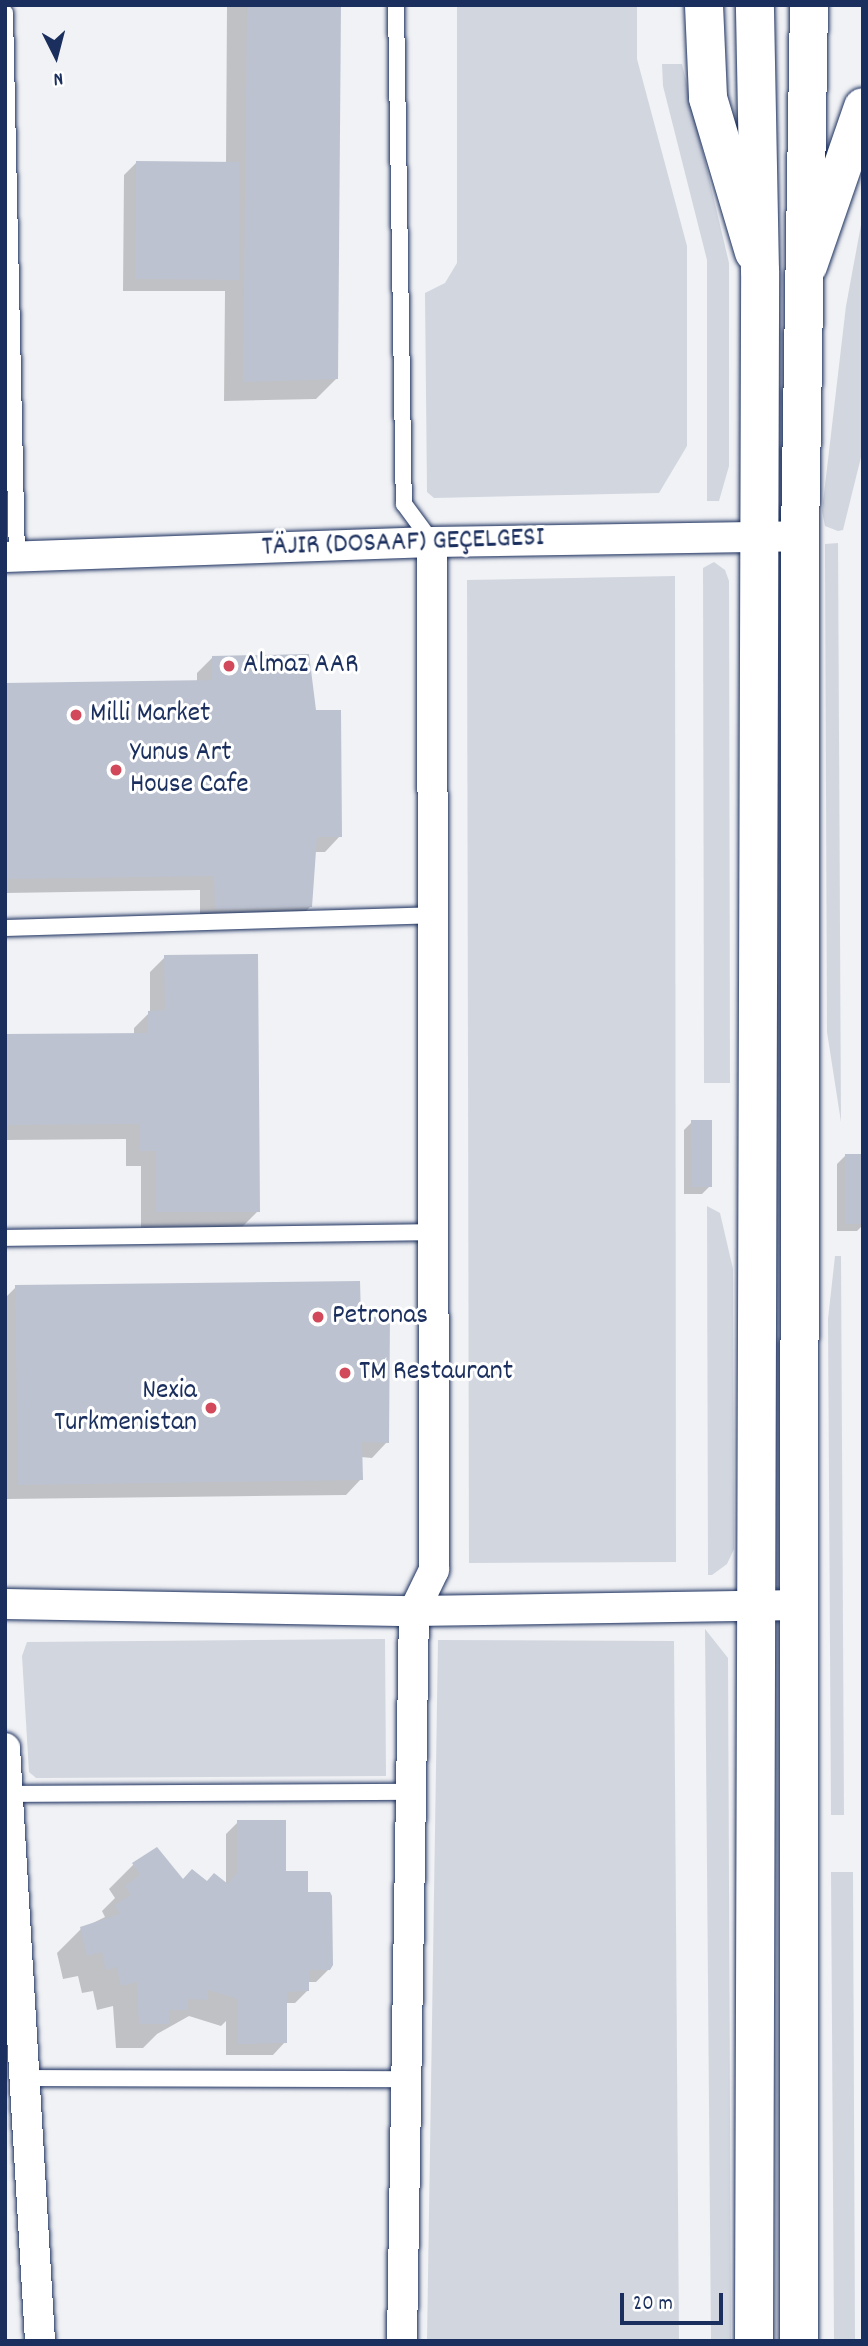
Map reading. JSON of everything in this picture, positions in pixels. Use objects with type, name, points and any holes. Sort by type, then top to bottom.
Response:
[{"type":"main road","points":[[704,5],[708,98],[760,271]]},
{"type":"main road","points":[[754,2341],[760,271],[755,5]]},
{"type":"main road","points":[[799,2341],[800,536],[807,268],[809,5]]},
{"type":"main road","points":[[807,268],[863,107]]},
{"type":"street","name":"TÄJIR (DOSAAF) GEÇELGESI","points":[[11,557],[432,542],[800,536]]},
{"type":"street","points":[[402,2341],[414,1611],[434,1570],[432,542]]},
{"type":"street","points":[[5,1604],[414,1611],[801,1605]]},
{"type":"street","points":[[5,1748],[27,2078],[40,2341]]},
{"type":"lane","points":[[396,5],[404,504],[432,542]]},
{"type":"lane","points":[[5,13],[11,557]]},
{"type":"lane","points":[[5,928],[433,915]]},
{"type":"lane","points":[[5,1238],[434,1232]]},
{"type":"lane","points":[[7,1794],[411,1792]]},
{"type":"lane","points":[[27,2078],[407,2079]]},
{"type":"shaded area","points":[[457,5],[637,5],[637,59],[687,246],[687,446],[659,493],[434,498],[427,492],[425,293],[445,283],[457,263]]},
{"type":"shaded area","points":[[662,64],[682,64],[729,263],[729,466],[719,501],[707,501],[707,260],[663,86]]},
{"type":"shaded area","points":[[863,214],[863,449],[843,530],[838,531],[825,526],[822,511],[846,306]]},
{"type":"shaded area","points":[[838,543],[841,1122],[827,1032],[825,544]]},
{"type":"shaded area","points":[[714,562],[725,570],[729,581],[730,1083],[704,1083],[703,568]]},
{"type":"shaded area","points":[[675,576],[676,1562],[469,1563],[467,580]]},
{"type":"shaded area","points":[[707,1206],[720,1213],[733,1269],[734,1549],[727,1564],[712,1575],[708,1575]]},
{"type":"shaded area","points":[[835,1256],[841,1256],[844,1815],[831,1815],[828,1319]]},
{"type":"shaded area","points":[[705,1629],[728,1658],[731,2341],[711,2341]]},
{"type":"shaded area","points":[[385,1639],[386,1776],[36,1778],[29,1772],[22,1656],[27,1642]]},
{"type":"shaded area","points":[[438,1640],[674,1641],[679,2341],[427,2341]]},
{"type":"shaded area","points":[[831,1872],[853,1872],[855,2341],[834,2341]]},
{"type":"building","points":[[247,5],[341,5],[338,379],[243,382]]},
{"type":"building","points":[[136,161],[239,162],[239,280],[135,279]]},
{"type":"building","points":[[309,654],[316,710],[341,710],[342,837],[317,837],[312,907],[215,909],[214,876],[5,879],[5,683],[212,680],[212,656]]},
{"type":"building","points":[[258,954],[260,1212],[156,1212],[156,1151],[140,1151],[140,1124],[5,1125],[5,1034],[148,1033],[148,1011],[165,1010],[164,955]]},
{"type":"building","points":[[691,1120],[712,1120],[712,1187],[692,1187]]},
{"type":"building","points":[[845,1154],[863,1154],[863,1224],[845,1224]]},
{"type":"building","points":[[360,1281],[361,1318],[390,1316],[389,1443],[362,1442],[363,1480],[18,1485],[15,1285]]},
{"type":"building","points":[[237,1820],[286,1820],[286,1871],[308,1871],[308,1892],[330,1892],[332,1896],[333,1965],[330,1970],[309,1970],[309,1991],[287,1992],[287,2043],[238,2044],[238,1999],[208,1990],[208,2000],[188,1999],[188,2010],[169,2010],[169,2024],[139,2024],[137,1982],[121,1986],[117,1967],[106,1970],[102,1952],[87,1956],[80,1927],[120,1914],[115,1905],[131,1895],[125,1886],[140,1875],[132,1863],[157,1847],[183,1879],[192,1869],[207,1881],[214,1873],[228,1884],[237,1873]]},
{"type":"place","name":"Almaz AAR","points":[[229,666]]},
{"type":"place","name":"Milli Market","points":[[76,715]]},
{"type":"place","name":"Yunus Art House Cafe","points":[[116,770]]},
{"type":"place","name":"Petronas","points":[[318,1317]]},
{"type":"place","name":"TM Restaurant","points":[[345,1373]]},
{"type":"place","name":"Nexia Turkmenistan","points":[[211,1408]]}]
